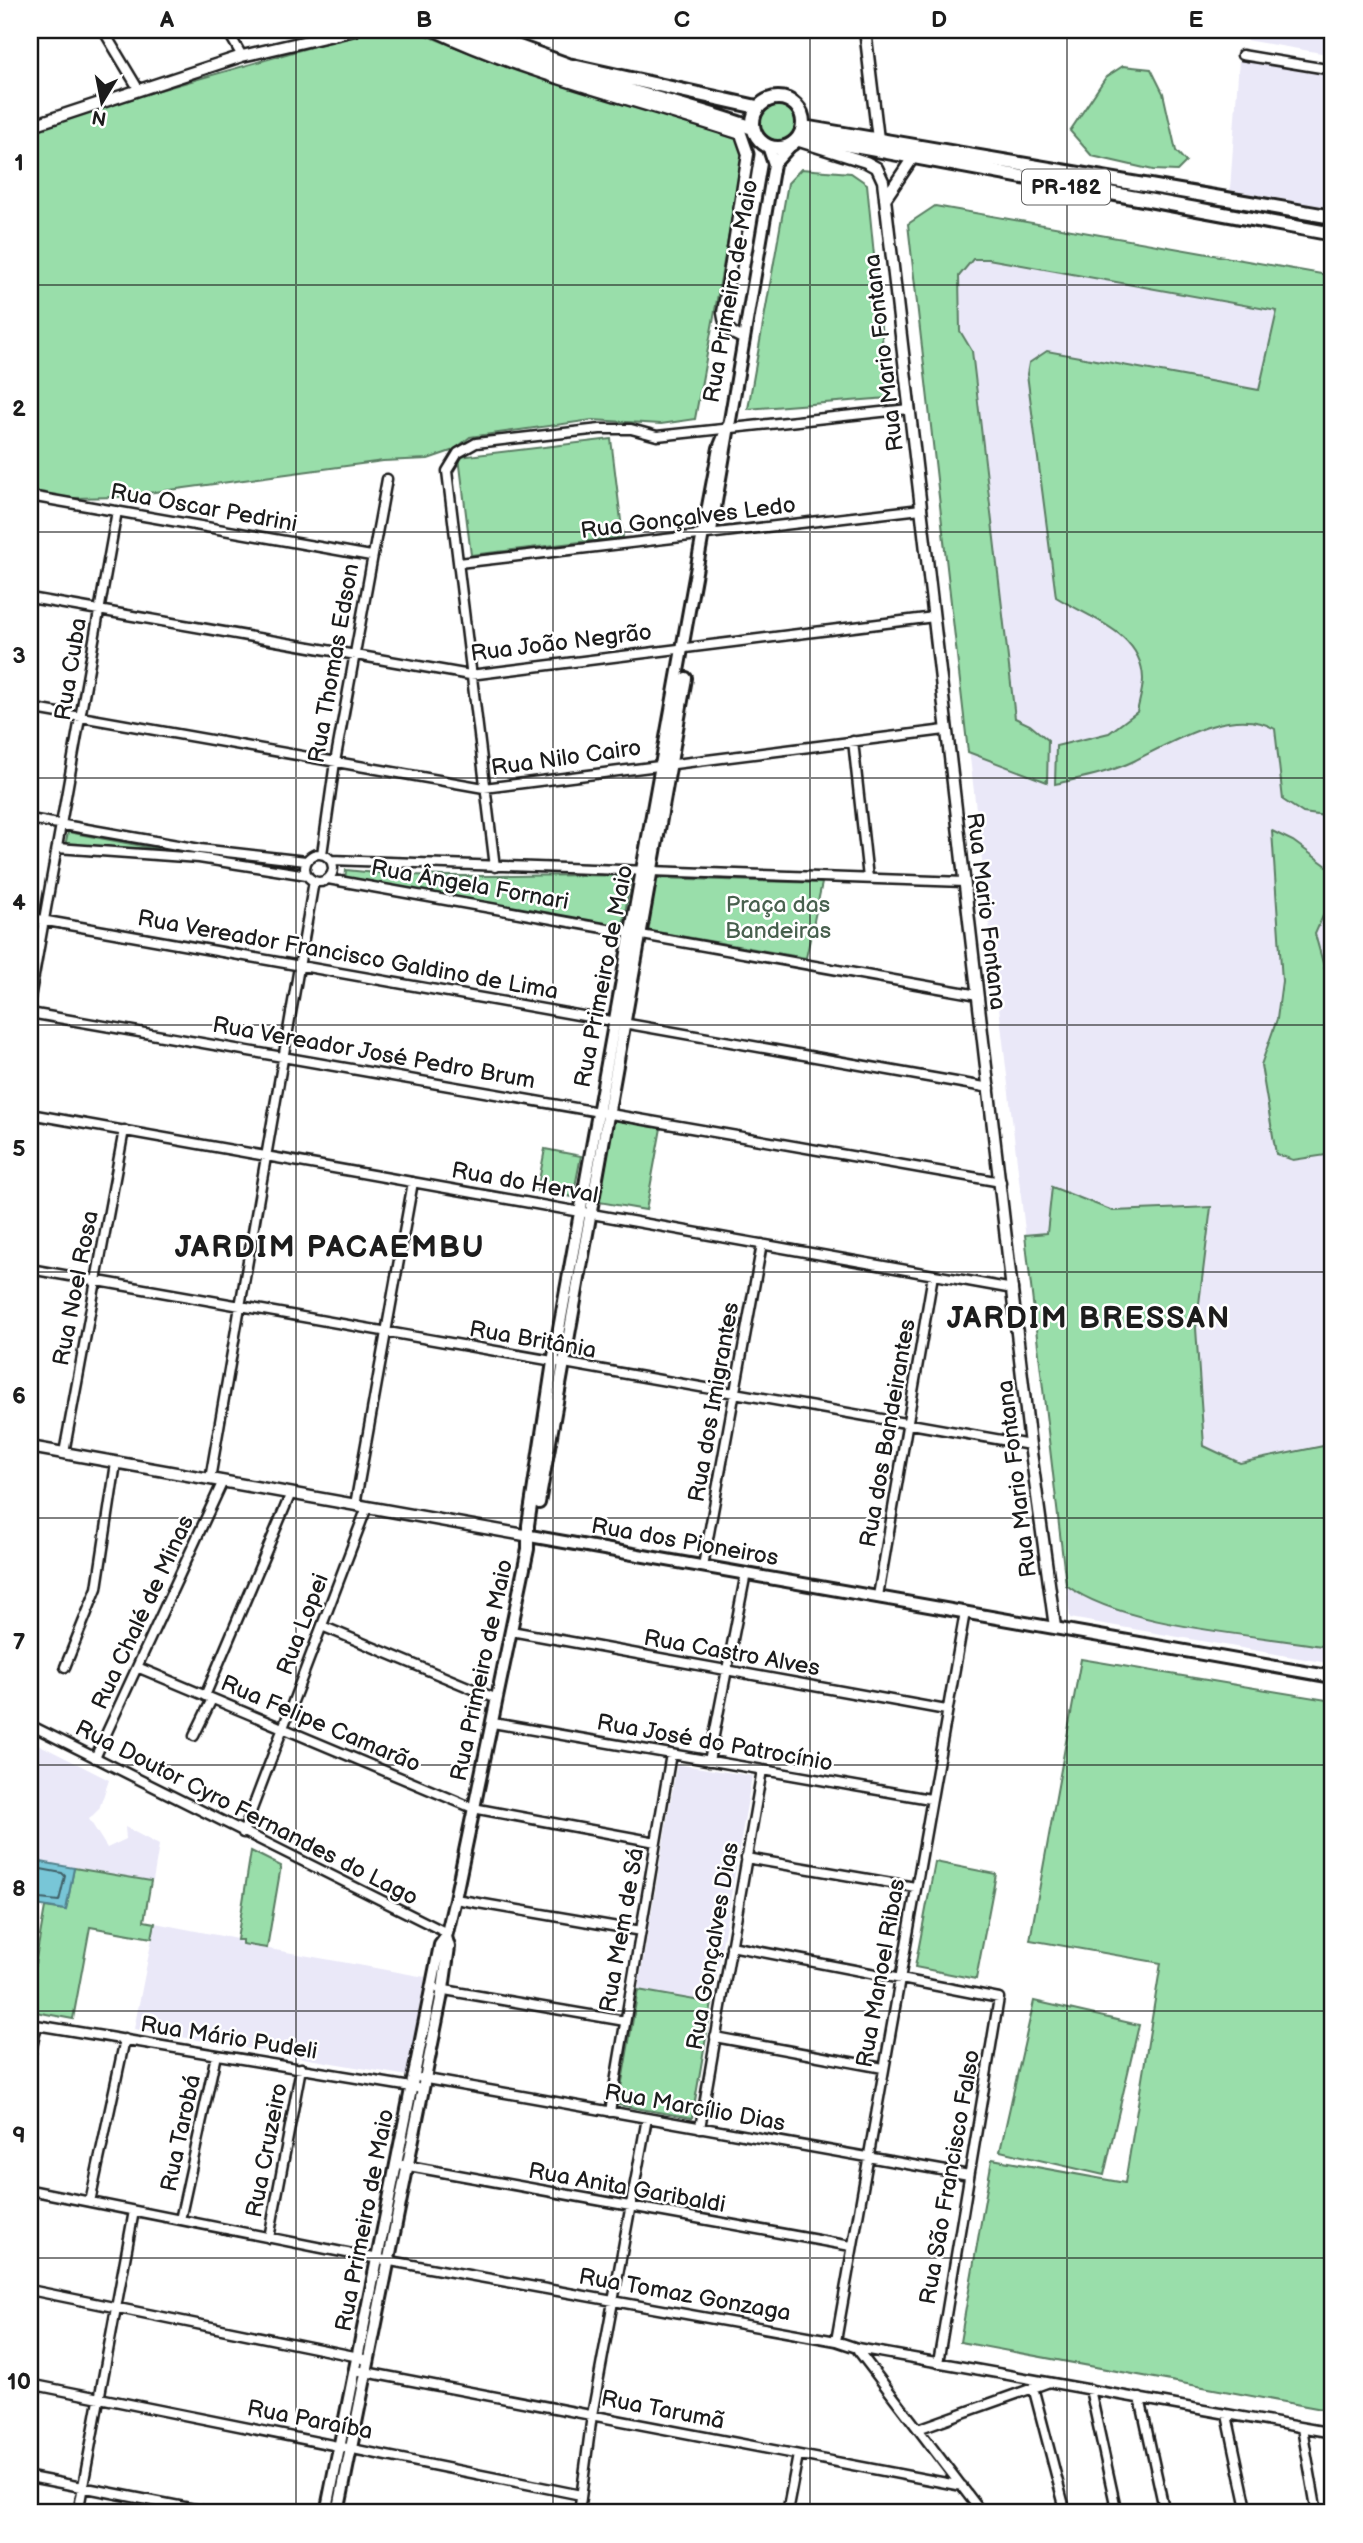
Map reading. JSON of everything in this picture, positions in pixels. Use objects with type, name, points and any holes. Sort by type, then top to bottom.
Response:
[{"type":"main road","points":[[441,30],[570,76],[708,112],[753,128]]},
{"type":"main road","points":[[452,30],[481,44]]},
{"type":"main road","points":[[472,30],[568,65],[757,107]]},
{"type":"main road","points":[[768,146],[758,139],[753,128],[753,117],[757,107],[774,97],[792,102],[803,117],[798,137]]},
{"type":"main road","name":"Rua Primeiro de Maio","points":[[774,164],[798,137]]},
{"type":"main road","name":"PR-182","points":[[798,137],[1333,234]]},
{"type":"main road","name":"PR-182","points":[[768,146],[785,147],[798,137],[878,139],[1333,217]]},
{"type":"main road","name":"Rua Primeiro de Maio","points":[[338,2513],[346,2446],[396,2163],[418,2083],[438,1988],[440,1945],[447,1935],[455,1899],[530,1535],[528,1525],[667,764],[707,534],[719,447],[728,426],[774,164],[768,146]]},
{"type":"main road","points":[[968,169],[970,154]]},
{"type":"main road","name":"Rua dos Pioneiros","points":[[530,1535],[1333,1677]]},
{"type":"main road","name":"Rua Primeiro de Maio","points":[[362,2365],[390,2260],[408,2166],[418,2083]]},
{"type":"main road","name":"Rua Primeiro de Maio","points":[[326,2513],[346,2446]]},
{"type":"street","points":[[103,30],[139,90]]},
{"type":"street","points":[[227,30],[242,56]]},
{"type":"street","points":[[30,108],[34,125],[242,56],[355,30]]},
{"type":"street","points":[[433,30],[477,50],[563,80],[741,134],[748,154],[723,313],[726,328],[734,335],[744,338]]},
{"type":"street","points":[[865,30],[878,139]]},
{"type":"street","points":[[1242,55],[1333,71]]},
{"type":"street","name":"Rua Mario Fontana","points":[[798,137],[877,168],[885,199],[1030,1445],[1055,1628]]},
{"type":"street","points":[[885,199],[912,159]]},
{"type":"street","points":[[495,867],[447,471],[458,453],[476,443],[600,429],[631,429],[657,436],[728,426],[909,410]]},
{"type":"street","name":"Rua Thomas Edson","points":[[322,854],[353,655],[387,479]]},
{"type":"street","name":"Rua Oscar Pedrini","points":[[30,496],[371,556]]},
{"type":"street","name":"Rua Gonçalves Ledo","points":[[459,563],[921,509]]},
{"type":"street","name":"Rua Cuba","points":[[30,998],[117,511]]},
{"type":"street","name":"Rua João Negrão","points":[[30,598],[470,675],[934,617]]},
{"type":"street","name":"Rua Nilo Cairo","points":[[30,708],[484,788],[945,730]]},
{"type":"street","points":[[853,741],[868,878]]},
{"type":"street","points":[[30,819],[311,878],[328,879],[332,872],[331,860]]},
{"type":"street","points":[[57,848],[199,853],[306,861],[313,855],[322,854],[331,860],[965,882]]},
{"type":"street","points":[[210,1479],[298,966],[311,878],[306,861]]},
{"type":"street","name":"Rua Ângela Fornari","points":[[328,879],[978,995]]},
{"type":"street","name":"Rua Vereador Francisco Galdino de Lima","points":[[30,918],[989,1088]]},
{"type":"street","name":"Rua Vereador José Pedro Brum","points":[[30,1013],[1001,1182]]},
{"type":"street","name":"Rua do Herval","points":[[30,1114],[1013,1289]]},
{"type":"street","name":"Rua Noel Rosa","points":[[64,1453],[124,1130]]},
{"type":"street","points":[[355,1505],[413,1182]]},
{"type":"street","name":"Rua dos Imigrantes","points":[[703,1566],[762,1244]]},
{"type":"street","name":"Rua Britânia","points":[[30,1269],[386,1334],[1030,1445]]},
{"type":"street","name":"Rua dos Bandeirantes","points":[[878,1597],[933,1275]]},
{"type":"street","name":"Rua dos Pioneiros","points":[[30,1447],[530,1535]]},
{"type":"street","points":[[65,1667],[97,1588],[116,1463]]},
{"type":"street","name":"Rua Chalé de Minas","points":[[95,1758],[223,1481]]},
{"type":"street","points":[[194,1736],[292,1493]]},
{"type":"street","name":"Rua Lopei","points":[[243,1833],[367,1507]]},
{"type":"street","points":[[709,1760],[746,1573]]},
{"type":"street","name":"Rua Manoel Ribas","points":[[836,2341],[965,1612]]},
{"type":"street","points":[[322,1626],[498,1699]]},
{"type":"street","name":"Rua Castro Alves","points":[[511,1632],[946,1710]]},
{"type":"street","name":"Rua Felipe Camarão","points":[[137,1667],[473,1808],[656,1842]]},
{"type":"street","name":"Rua José do Patrocínio","points":[[493,1723],[930,1800]]},
{"type":"street","name":"Rua Doutor Cyro Fernandes do Lago","points":[[30,1726],[447,1935]]},
{"type":"street","name":"Rua Mem de Sá","points":[[610,2112],[671,1754]]},
{"type":"street","name":"Rua Gonçalves Dias","points":[[700,2128],[762,1770]]},
{"type":"street","points":[[746,1858],[915,1887]]},
{"type":"street","points":[[455,1899],[641,1931]]},
{"type":"street","points":[[731,1946],[899,1979]]},
{"type":"street","name":"Rua São Francisco Falso","points":[[899,1979],[999,1998],[938,2363]]},
{"type":"street","points":[[438,1988],[625,2021]]},
{"type":"street","points":[[30,2056],[33,2024]]},
{"type":"street","name":"Rua Mário Pudeli","points":[[33,2024],[301,2068],[418,2083]]},
{"type":"street","points":[[715,2037],[883,2068]]},
{"type":"street","points":[[90,2202],[125,2039]]},
{"type":"street","name":"Rua Tarobá","points":[[180,2220],[216,2054]]},
{"type":"street","name":"Rua Cruzeiro","points":[[269,2238],[301,2068]]},
{"type":"street","name":"Rua Marcílio Dias","points":[[418,2083],[647,2118],[969,2175]]},
{"type":"street","points":[[579,2513],[592,2415],[647,2118]]},
{"type":"street","name":"Rua Anita Garibaldi","points":[[396,2163],[851,2246]]},
{"type":"street","name":"Rua Tomaz Gonzaga","points":[[30,2190],[269,2238],[836,2341],[857,2348],[1333,2433]]},
{"type":"street","points":[[78,2513],[134,2211]]},
{"type":"street","name":"Rua Tarumã","points":[[30,2290],[592,2415],[962,2486]]},
{"type":"street","points":[[857,2348],[982,2513]]},
{"type":"street","points":[[918,2429],[1050,2382]]},
{"type":"street","name":"Rua Paraíba","points":[[30,2384],[581,2495]]},
{"type":"street","points":[[1033,2387],[1066,2513]]},
{"type":"street","points":[[1090,2389],[1116,2511],[1101,2513]]},
{"type":"street","points":[[1140,2398],[1165,2513]]},
{"type":"street","points":[[1227,2415],[1248,2513]]},
{"type":"street","points":[[1302,2428],[1317,2513]]},
{"type":"street","points":[[788,2513],[798,2455]]},
{"type":"street","points":[[30,2477],[215,2513]]},
{"type":"shaded area","points":[[1241,30],[1333,30],[1333,55],[1240,39]]},
{"type":"shaded area","points":[[1239,60],[1333,77],[1333,208],[1230,190]]},
{"type":"shaded area","points":[[935,206],[1333,276],[1333,1664],[1070,1618],[908,224]]},
{"type":"shaded area","points":[[30,1740],[109,1780],[99,1809],[89,1819],[107,1848],[126,1839],[125,1827],[159,1845],[153,1881],[30,1860]]},
{"type":"shaded area","points":[[677,1764],[752,1776],[712,2003],[638,1990]]},
{"type":"shaded area","points":[[155,1923],[242,1940],[242,1944],[425,1977],[408,2076],[134,2029]]},
{"type":"green space","points":[[370,30],[413,30],[501,65],[736,137],[742,148],[740,175],[695,419],[661,424],[592,420],[470,437],[454,450],[428,459],[383,461],[118,497],[30,499],[30,127]]},
{"type":"green space","points":[[1123,66],[1151,69],[1163,93],[1176,151],[1186,162],[1177,171],[1153,170],[1092,156],[1070,131],[1106,77]]},
{"type":"green space","points":[[778,105],[791,110],[796,123],[791,136],[778,141],[765,136],[760,123],[765,110]]},
{"type":"green space","points":[[801,169],[851,173],[867,184],[888,398],[748,409],[788,183]]},
{"type":"green space","points":[[935,206],[1333,276],[1333,817],[1303,813],[1283,800],[1275,729],[1258,722],[1222,723],[1203,728],[1124,765],[1055,784],[1056,746],[1109,733],[1137,712],[1143,679],[1134,649],[1124,638],[1112,628],[1056,597],[1027,374],[1029,363],[1047,351],[1259,390],[1277,311],[988,259],[973,259],[959,276],[960,331],[972,351],[1015,718],[1030,725],[1048,740],[1047,782],[968,752],[908,224]]},
{"type":"green space","points":[[611,439],[623,537],[471,555],[459,457]]},
{"type":"green space","points":[[1272,831],[1293,841],[1331,869],[1331,898],[1315,934],[1328,981],[1327,1008],[1333,1030],[1333,1154],[1293,1160],[1276,1154],[1261,1065],[1277,1019],[1282,981]]},
{"type":"green space","points":[[68,832],[158,849],[65,846]]},
{"type":"green space","points":[[346,870],[453,876],[631,876],[623,927],[345,881]]},
{"type":"green space","name":"Praça das Bandeiras","points":[[656,878],[822,883],[806,958],[646,930]]},
{"type":"green space","points":[[614,1120],[661,1128],[646,1210],[599,1202]]},
{"type":"green space","points":[[545,1149],[581,1156],[573,1197],[537,1191]]},
{"type":"green space","points":[[1052,1187],[1113,1211],[1211,1207],[1196,1328],[1204,1446],[1240,1463],[1333,1444],[1333,1648],[1157,1621],[1091,1600],[1066,1585],[1025,1235],[1047,1233]]},
{"type":"green space","points":[[1081,1659],[1333,1701],[1333,2411],[960,2342],[992,2159],[1125,2183],[1161,1963],[1030,1940]]},
{"type":"green space","points":[[251,1851],[281,1866],[267,1948],[242,1944],[242,1940],[237,1940]]},
{"type":"green space","points":[[935,1862],[996,1874],[976,1979],[915,1967]]},
{"type":"green space","points":[[74,1868],[151,1881],[144,1921],[155,1923],[152,1938],[90,1927],[73,2019],[30,2011],[30,1993],[45,1907],[66,1910]]},
{"type":"green space","points":[[638,1990],[712,2003],[692,2118],[618,2105]]},
{"type":"green space","points":[[1034,2001],[1139,2025],[1104,2175],[1000,2151]]},
{"type":"water","points":[[30,1860],[74,1868],[66,1910],[30,1904]]},
{"type":"district","name":"JARDIM PACAEMBU","points":[[330,1247]]},
{"type":"district","name":"JARDIM BRESSAN","points":[[1089,1318]]}]
